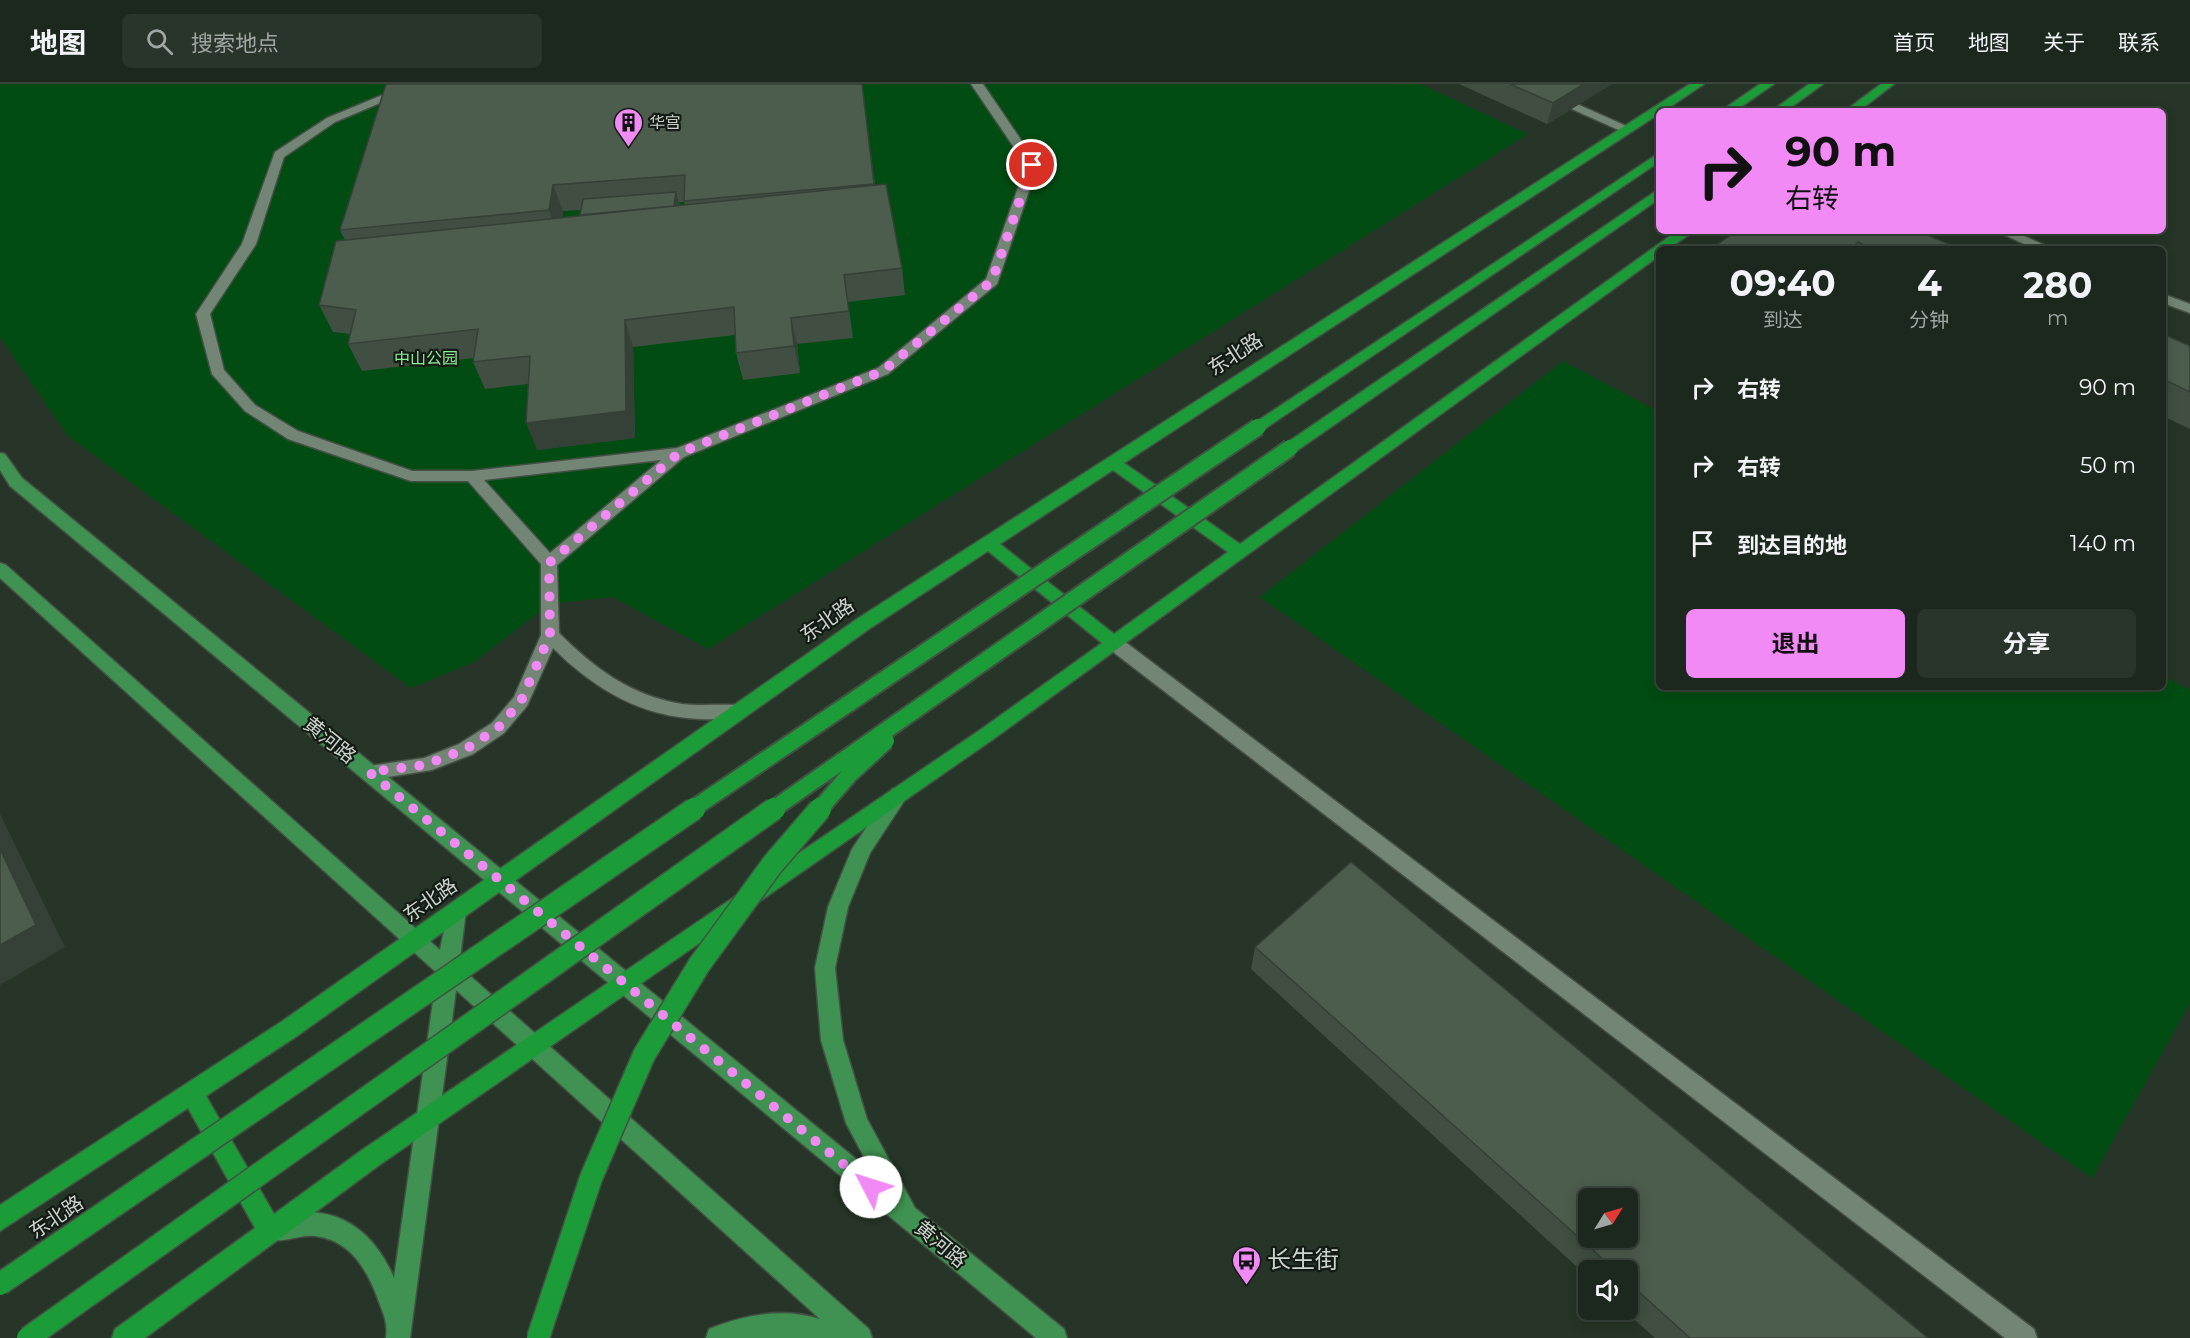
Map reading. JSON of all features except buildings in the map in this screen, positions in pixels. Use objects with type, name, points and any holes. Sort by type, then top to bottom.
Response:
[{"type":"highway","name":"东北路","points":[[1660,108],[1698,84]]},
{"type":"highway","points":[[1732,108],[1768,84]]},
{"type":"highway","points":[[1782,108],[1817,84]]},
{"type":"highway","points":[[1855,108],[1888,84]]},
{"type":"highway","name":"东北路","points":[[0,1220],[289,1029],[863,624],[1656,111]]},
{"type":"highway","name":"东北路","points":[[0,1284],[906,663],[1656,159]]},
{"type":"highway","points":[[28,1338],[938,692],[1656,195]]},
{"type":"highway","points":[[1663,246],[1681,234]]},
{"type":"highway","points":[[124,1338],[429,1117],[899,795],[1114,643],[1656,251]]},
{"type":"highway","points":[[1112,462],[1240,552]]},
{"type":"highway","points":[[988,543],[1114,643]]},
{"type":"highway","points":[[538,1338],[591,1178],[604,1147],[644,1055],[699,965],[772,865],[841,784],[938,692]]},
{"type":"highway","points":[[192,1093],[270,1230]]},
{"type":"main road","name":"黄河路","points":[[0,459],[16,482],[1055,1338]]},
{"type":"main road","points":[[0,569],[860,1338]]},
{"type":"main road","points":[[899,795],[862,849],[838,907],[825,968],[832,1040],[858,1123],[908,1216]]},
{"type":"main road","points":[[399,1332],[456,911]]},
{"type":"main road","points":[[270,1230],[314,1224],[351,1235],[379,1268],[399,1332]]},
{"type":"main road","points":[[718,1338],[752,1327],[806,1326],[842,1338]]},
{"type":"street","points":[[419,84],[331,120],[279,155],[249,244],[203,314],[217,371],[250,408],[293,435],[411,476],[472,476],[679,453],[883,371],[992,281],[1032,165],[976,84]]},
{"type":"street","points":[[1522,84],[1627,129]]},
{"type":"street","points":[[2009,234],[2039,246]]},
{"type":"street","points":[[2166,299],[2190,309]]},
{"type":"street","points":[[549,563],[679,453]]},
{"type":"street","points":[[369,772],[425,765],[466,749],[498,728],[521,701],[550,635],[549,563],[472,476]]},
{"type":"street","points":[[550,635],[584,669],[624,695],[675,710],[738,712]]},
{"type":"street","points":[[1114,643],[2025,1338]]},
{"type":"green space","name":"中山公园","points":[[0,84],[1420,84],[1528,134],[708,649],[613,597],[550,604],[474,662],[411,688],[68,436],[0,337]]},
{"type":"green space","points":[[1563,361],[1656,410],[1656,690],[2166,690],[2166,678],[2190,690],[2190,1003],[2092,1178],[1260,597]]},
{"type":"place","name":"华宫","points":[[628,148]]},
{"type":"place","name":"长生街","points":[[1246,1286]]},
{"type":"route","points":[[871,1187],[369,772],[425,765],[466,749],[498,728],[521,701],[550,635],[549,563],[679,453],[883,371],[992,281],[1032,165]]}]
